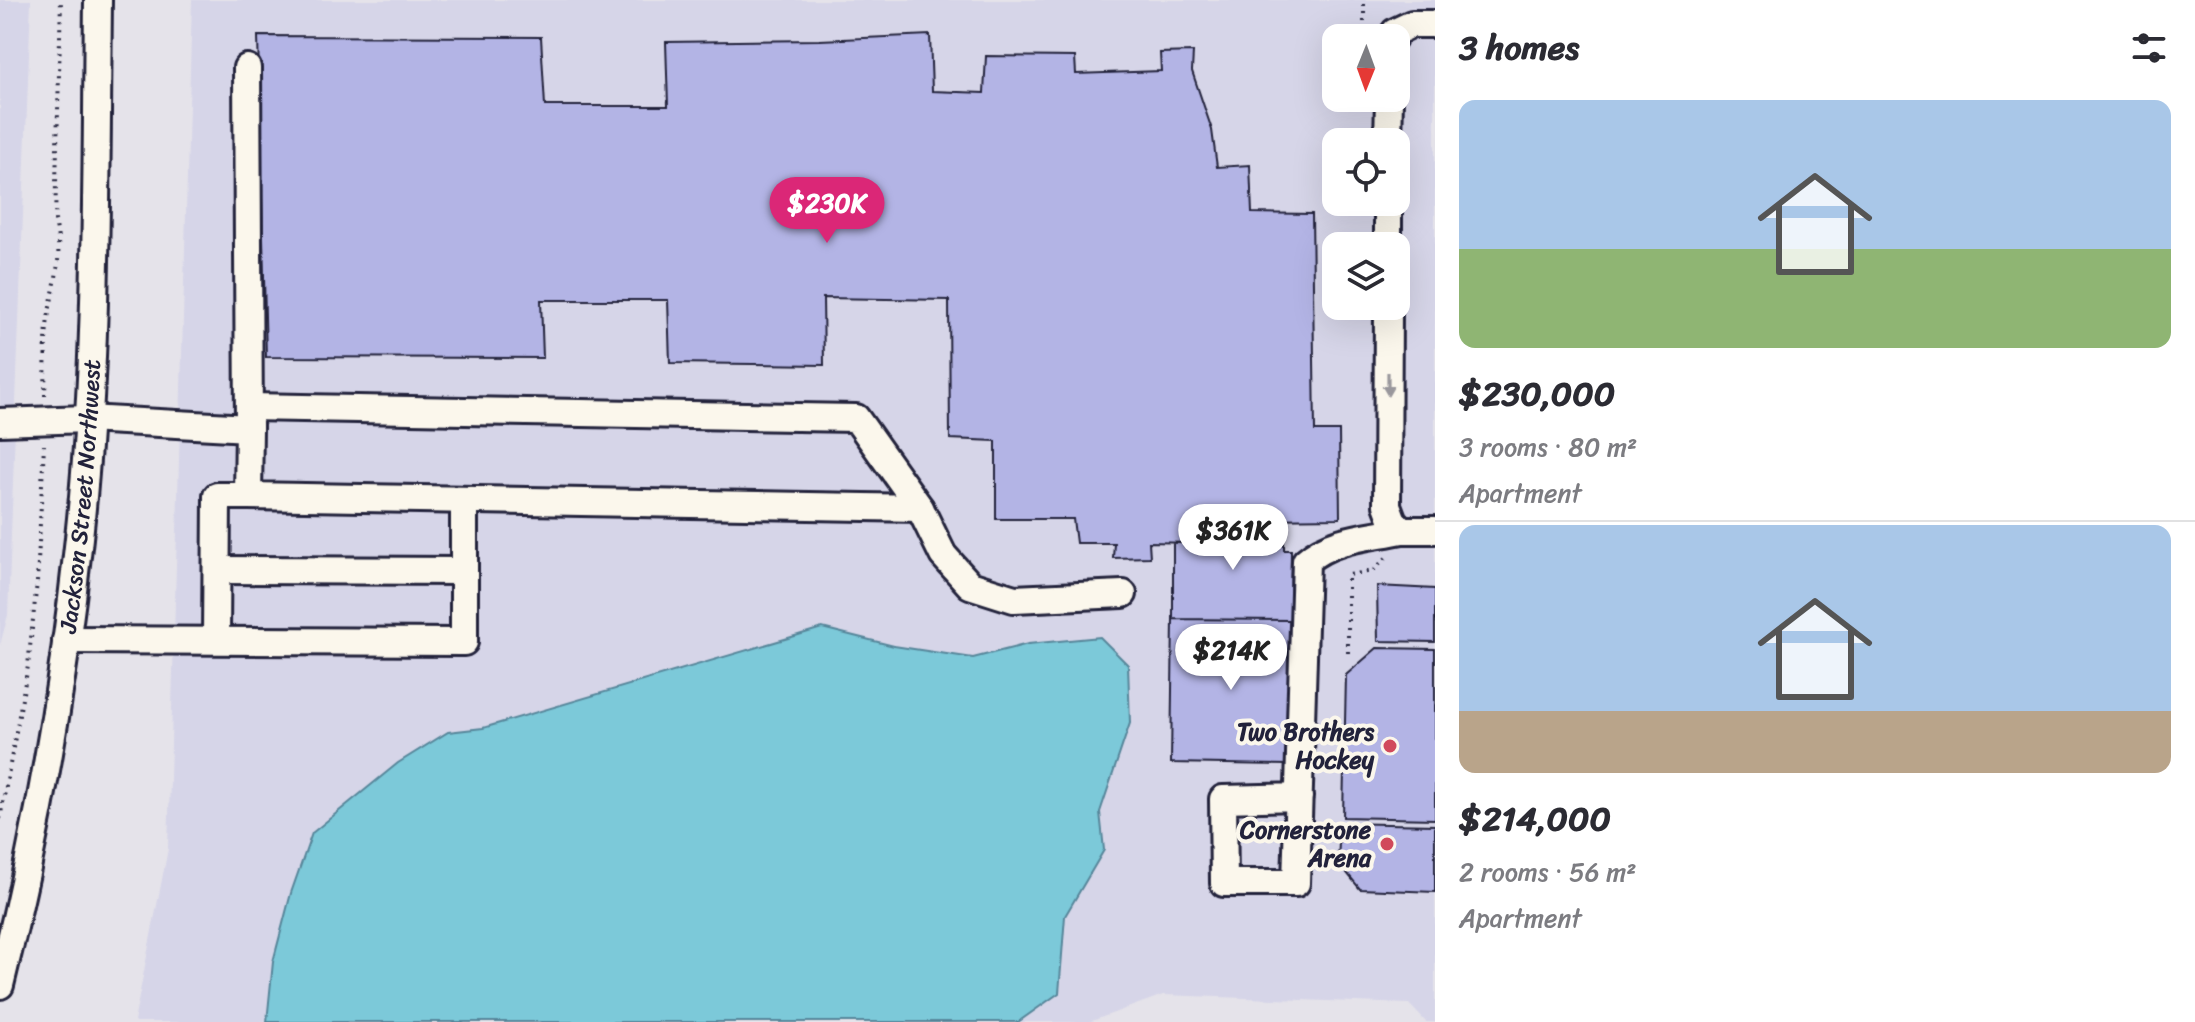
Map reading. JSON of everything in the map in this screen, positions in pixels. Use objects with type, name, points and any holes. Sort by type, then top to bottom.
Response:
[{"type":"street","name":"Jackson Street Northwest","points":[[0,985],[40,806],[79,538],[95,259],[98,0]]},
{"type":"street","points":[[1410,25],[1435,24]]},
{"type":"street","points":[[247,68],[248,496]]},
{"type":"street","points":[[1388,320],[1387,505],[1393,521],[1402,530]]},
{"type":"street","points":[[0,422],[249,418],[856,418],[920,508],[943,555],[970,585],[1014,599],[1123,594]]},
{"type":"street","points":[[216,640],[217,496],[920,508]]},
{"type":"street","points":[[66,640],[464,642],[464,500]]},
{"type":"street","points":[[1299,797],[1306,561],[1320,549],[1341,542],[1402,530],[1435,530]]},
{"type":"street","points":[[218,570],[464,571]]},
{"type":"path","points":[[1364,0],[1364,24]]},
{"type":"path","points":[[1348,653],[1348,575],[1373,571],[1387,557]]},
{"type":"shaded area","points":[[0,0],[31,0],[8,615],[0,645]]},
{"type":"shaded area","points":[[192,0],[1435,0],[1435,1022],[1426,1022],[1409,1004],[1163,995],[1089,1022],[134,1022],[168,849]]},
{"type":"water","points":[[822,628],[894,646],[973,658],[1028,644],[1100,637],[1128,665],[1130,723],[1100,812],[1104,850],[1065,916],[1059,993],[1018,1022],[267,1022],[273,962],[291,893],[312,833],[398,763],[448,732],[483,728]]},
{"type":"building","points":[[930,35],[932,91],[984,93],[986,56],[1075,57],[1076,74],[1161,71],[1160,53],[1193,52],[1192,71],[1212,130],[1217,167],[1250,165],[1252,213],[1312,214],[1315,431],[1339,431],[1340,518],[1192,520],[1192,543],[1149,542],[1150,557],[1113,558],[1114,543],[1076,543],[1073,519],[996,519],[996,441],[950,439],[949,300],[823,298],[824,365],[670,363],[668,300],[541,300],[543,358],[266,357],[258,36],[541,37],[545,106],[668,106],[666,42]]},
{"type":"building","points":[[1192,520],[1284,520],[1284,550],[1291,550],[1290,620],[1173,619],[1173,543],[1192,543]]},
{"type":"building","points":[[1377,586],[1435,589],[1435,642],[1378,641]]},
{"type":"building","points":[[1173,619],[1290,620],[1288,765],[1171,763]]},
{"type":"building","name":"Two Brothers Hockey","points":[[1377,648],[1435,649],[1435,819],[1343,817],[1346,675]]},
{"type":"building","name":"Cornerstone Arena","points":[[1340,823],[1435,825],[1435,892],[1360,889],[1338,862]]},
{"type":"place","name":"Two Brothers Hockey","points":[[1390,746]]},
{"type":"place","name":"Cornerstone Arena","points":[[1387,844]]}]
